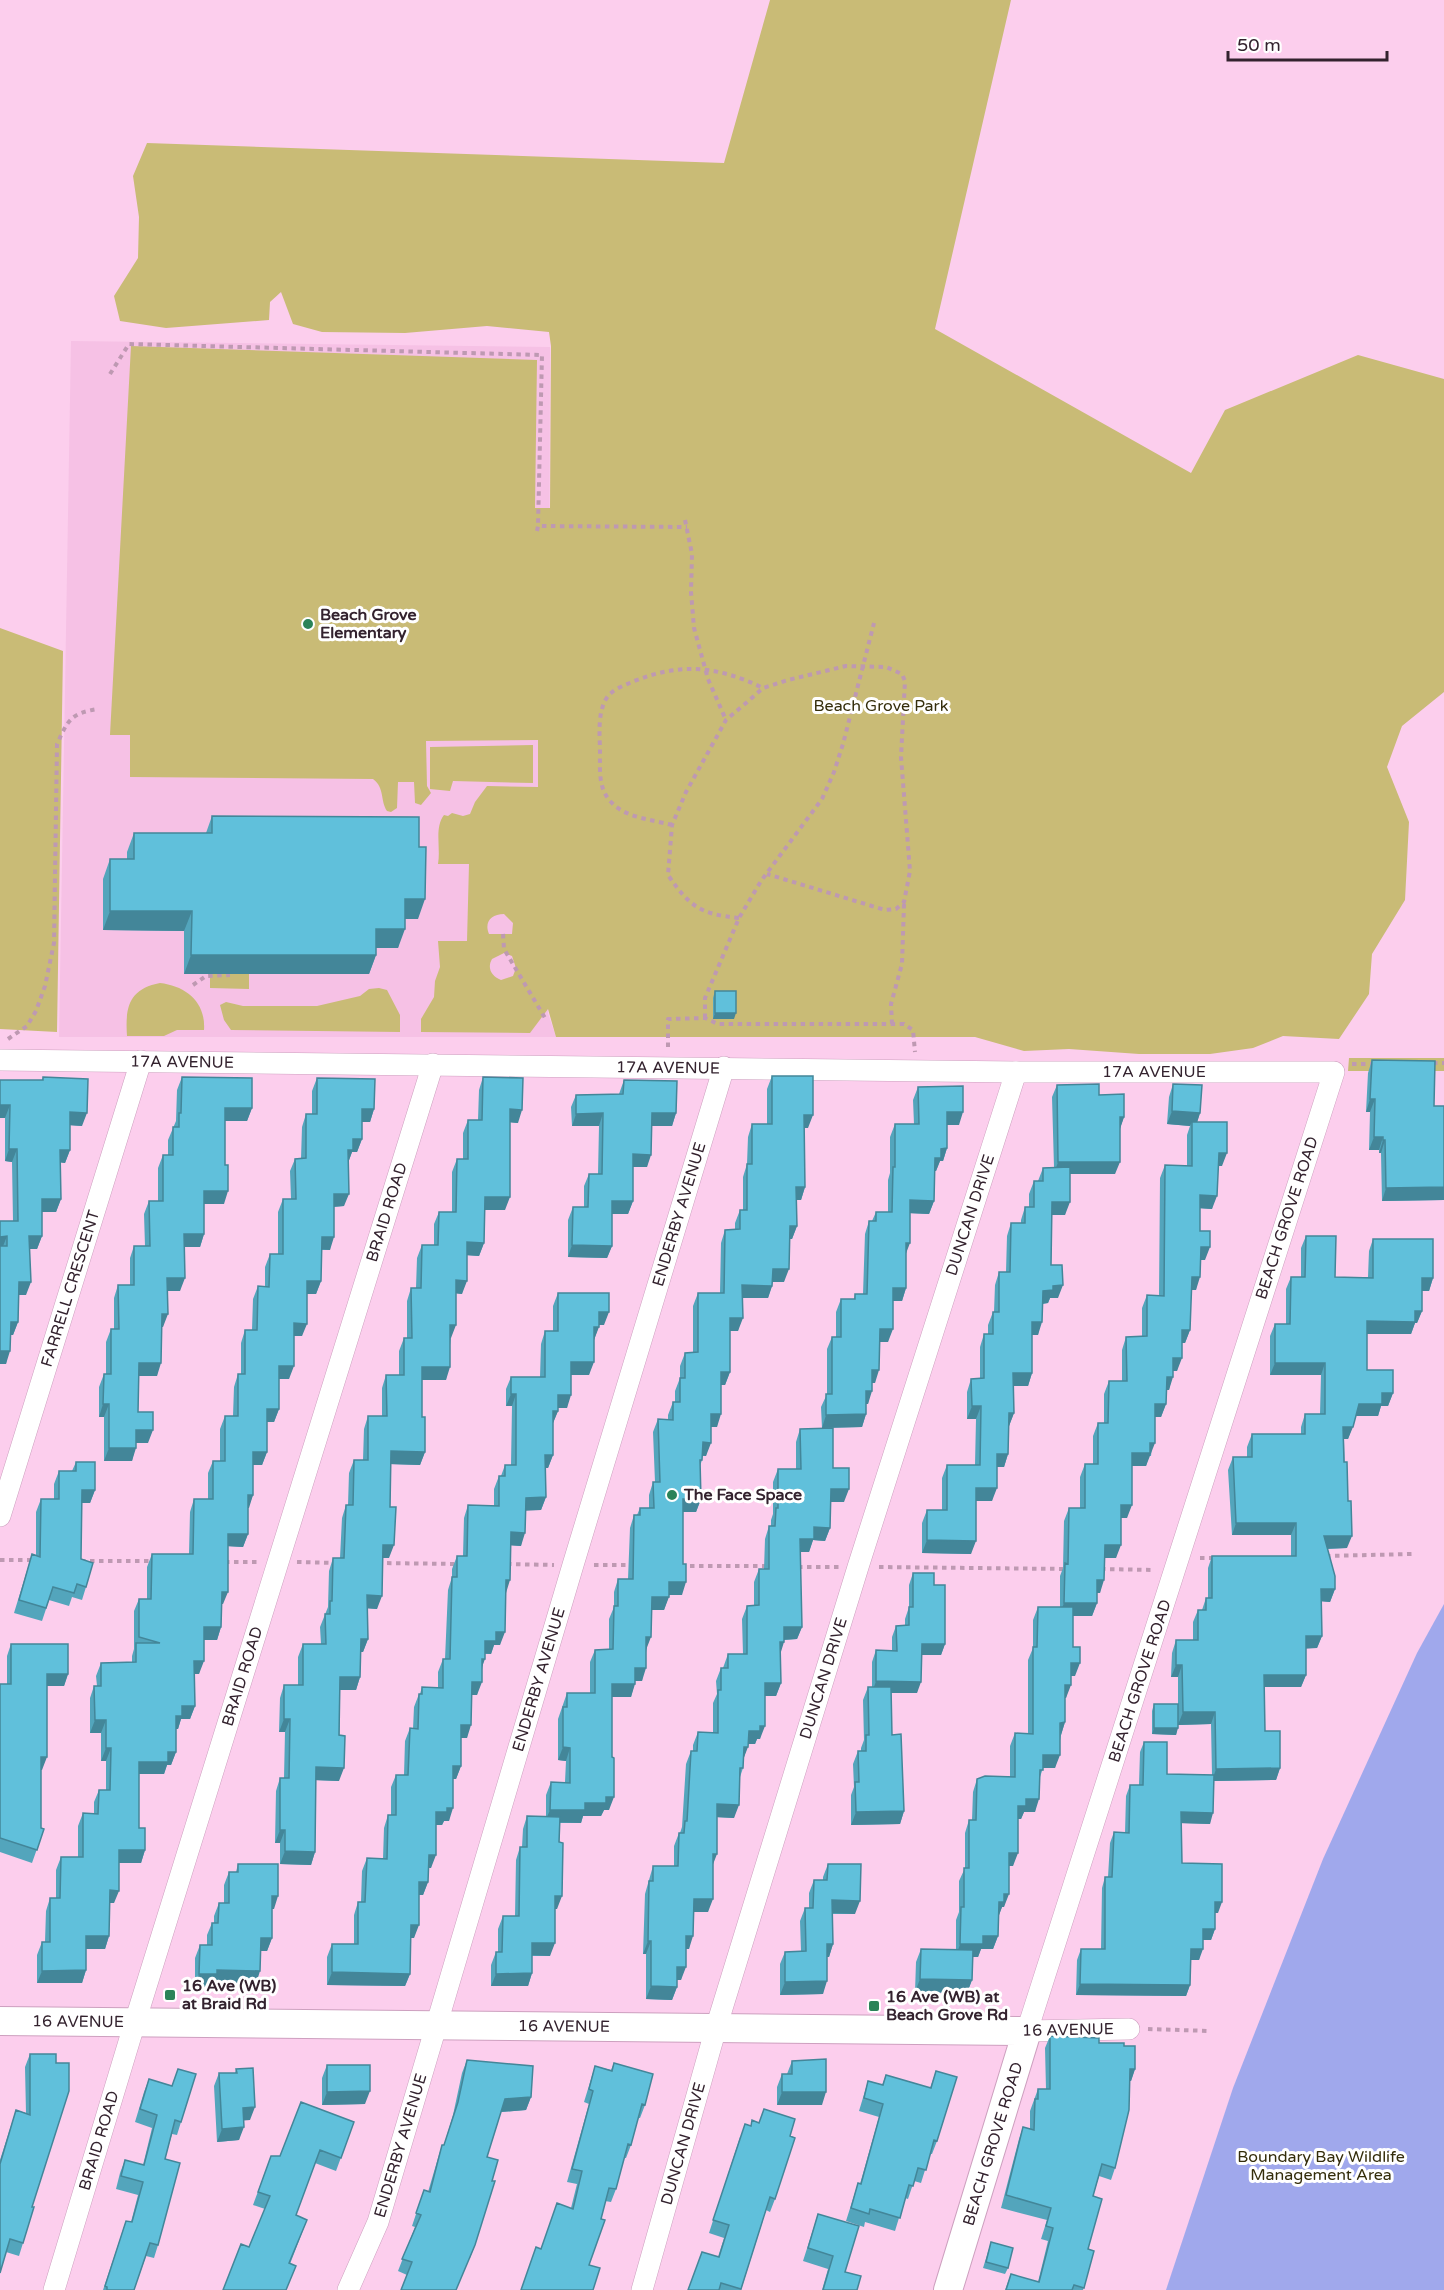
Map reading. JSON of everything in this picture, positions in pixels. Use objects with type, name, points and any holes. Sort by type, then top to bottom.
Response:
[{"type":"street","name":"17A AVENUE","points":[[0,1060],[724,1066],[1016,1071],[1334,1072]]},
{"type":"street","name":"FARRELL CRESCENT","points":[[0,1516],[141,1061]]},
{"type":"street","name":"BRAID ROAD","points":[[54,2290],[277,1562],[433,1064]]},
{"type":"street","name":"ENDERBY AVENUE","points":[[348,2290],[378,2222],[435,2025],[724,1066]]},
{"type":"street","name":"DUNCAN DRIVE","points":[[642,2290],[716,2028],[858,1567],[1016,1071]]},
{"type":"street","name":"BEACH GROVE ROAD","points":[[948,2290],[1027,2031],[1334,1072]]},
{"type":"street","name":"16 AVENUE","points":[[0,2021],[1027,2031],[1129,2029]]},
{"type":"path","points":[[110,374],[129,344],[542,355],[538,528],[687,527]]},
{"type":"path","points":[[685,520],[693,554],[691,592],[694,628],[705,669],[726,720]]},
{"type":"path","points":[[705,1018],[705,998],[739,918],[767,874],[822,799],[830,781],[843,744],[874,622]]},
{"type":"path","points":[[739,918],[715,916],[694,906],[668,875],[672,825],[686,792],[726,720],[764,688],[846,666],[896,670],[902,674],[905,681],[901,758],[910,872],[904,902],[902,964],[891,1004],[892,1024]]},
{"type":"path","points":[[672,825],[624,812],[614,806],[602,789],[600,778],[601,716],[607,697],[634,681],[681,668],[705,669],[745,679],[764,688]]},
{"type":"path","points":[[8,1040],[27,1026],[36,1011],[45,986],[54,943],[57,744],[67,722],[83,711],[98,709]]},
{"type":"path","points":[[767,874],[862,905],[885,910],[896,909],[904,902]]},
{"type":"path","points":[[503,934],[504,949],[545,1018]]},
{"type":"path","points":[[193,985],[206,976],[230,975]]},
{"type":"path","points":[[668,1066],[668,1019],[705,1018],[718,1024],[904,1024],[913,1030],[916,1069]]},
{"type":"path","points":[[1422,1064],[1444,1063]]},
{"type":"path","points":[[1334,1072],[1345,1064],[1378,1064]]},
{"type":"path","points":[[1320,1556],[1412,1554]]},
{"type":"path","points":[[1093,1569],[1175,1570],[1193,1558],[1227,1557]]},
{"type":"path","points":[[0,1560],[46,1560]]},
{"type":"path","points":[[69,1560],[162,1561]]},
{"type":"path","points":[[219,1562],[336,1563]]},
{"type":"path","points":[[372,1563],[466,1564]]},
{"type":"path","points":[[502,1564],[644,1565]]},
{"type":"path","points":[[680,1566],[775,1566]]},
{"type":"path","points":[[787,1567],[1070,1569]]},
{"type":"path","points":[[1129,2029],[1210,2031]]},
{"type":"shaded area","name":"Beach Grove Elementary","points":[[71,341],[550,347],[548,1013],[556,1037],[59,1037]]},
{"type":"green space","name":"Beach Grove Park","points":[[770,0],[1011,0],[935,329],[1191,473],[1225,410],[1358,355],[1444,379],[1444,692],[1402,726],[1387,767],[1409,822],[1405,900],[1372,954],[1369,994],[1339,1039],[1283,1036],[1253,1048],[1210,1054],[1139,1054],[1069,1049],[1024,1051],[975,1037],[556,1037],[548,1009],[530,1033],[421,1032],[421,1019],[434,997],[435,981],[440,967],[438,941],[467,941],[469,864],[438,864],[438,832],[441,820],[444,815],[448,816],[452,813],[463,816],[470,814],[475,802],[487,786],[538,787],[538,740],[426,741],[427,786],[431,793],[421,805],[415,803],[414,782],[398,782],[397,808],[391,812],[387,811],[381,790],[373,779],[130,777],[130,735],[110,735],[131,346],[537,360],[535,508],[550,508],[551,346],[549,332],[487,326],[405,333],[322,332],[293,324],[281,292],[270,302],[269,320],[166,328],[120,321],[114,296],[138,258],[139,217],[133,176],[147,143],[724,163]],"holes":[[[504,914],[513,923],[512,934],[489,934],[487,926],[490,919],[495,915]],[[504,953],[512,956],[516,968],[513,976],[501,980],[492,974],[490,966],[492,959]]]},
{"type":"green space","points":[[0,628],[63,651],[57,1032],[0,1029]]},
{"type":"green space","points":[[533,745],[533,783],[453,781],[450,791],[430,789],[430,747]]},
{"type":"green space","points":[[210,974],[249,974],[249,989],[210,988]]},
{"type":"green space","points":[[160,983],[178,988],[192,997],[202,1011],[204,1030],[177,1030],[164,1036],[127,1036],[127,1016],[131,1001],[141,990]]},
{"type":"green space","points":[[369,989],[387,990],[400,1015],[400,1032],[231,1030],[224,1020],[220,1005],[226,1002],[243,1006],[317,1006],[360,996]]},
{"type":"green space","points":[[1349,1058],[1444,1058],[1444,1071],[1348,1071]]},
{"type":"water","name":"Boundary Bay Wildlife Management Area","points":[[1444,1604],[1444,2290],[1166,2290],[1233,2088],[1323,1859],[1417,1653]]},
{"type":"building","points":[[212,816],[419,817],[419,847],[426,847],[425,899],[405,899],[405,929],[376,929],[376,955],[191,955],[192,911],[110,911],[110,859],[134,859],[134,833],[212,833]]},
{"type":"building","points":[[715,991],[736,991],[736,1013],[715,1013]]},
{"type":"building","points":[[1372,1060],[1435,1061],[1434,1106],[1444,1106],[1444,1187],[1386,1188],[1385,1140],[1383,1137],[1374,1137],[1375,1099],[1370,1099]]},
{"type":"building","points":[[772,1076],[813,1076],[813,1115],[804,1115],[805,1187],[796,1187],[797,1226],[790,1226],[789,1269],[773,1269],[772,1286],[742,1285],[743,1318],[730,1318],[730,1372],[721,1372],[721,1414],[711,1414],[711,1443],[703,1442],[702,1460],[700,1460],[701,1499],[683,1499],[683,1564],[686,1564],[686,1582],[669,1582],[669,1597],[652,1597],[651,1637],[646,1637],[646,1668],[635,1668],[635,1684],[612,1684],[614,1797],[606,1797],[606,1803],[585,1803],[585,1810],[550,1810],[551,1782],[570,1783],[570,1748],[563,1747],[563,1707],[567,1707],[567,1693],[595,1693],[595,1650],[613,1649],[614,1606],[618,1606],[618,1579],[633,1579],[634,1515],[640,1515],[640,1508],[654,1508],[653,1482],[660,1482],[658,1419],[673,1420],[673,1402],[680,1402],[680,1378],[685,1378],[685,1353],[698,1352],[698,1293],[724,1293],[725,1230],[740,1229],[740,1210],[747,1210],[747,1164],[752,1164],[752,1124],[772,1124]]},
{"type":"building","points":[[43,1077],[88,1079],[87,1113],[70,1112],[70,1150],[60,1150],[61,1199],[42,1199],[42,1236],[29,1236],[31,1282],[19,1282],[18,1322],[11,1322],[10,1351],[0,1351],[0,1246],[7,1246],[7,1236],[0,1237],[0,1221],[18,1221],[17,1149],[9,1149],[10,1105],[0,1105],[0,1080],[43,1080]]},
{"type":"building","points":[[182,1077],[252,1078],[252,1108],[225,1108],[225,1165],[228,1165],[228,1191],[204,1191],[204,1234],[184,1234],[185,1278],[167,1278],[168,1314],[162,1314],[161,1363],[139,1363],[138,1412],[153,1412],[153,1430],[136,1430],[136,1448],[109,1448],[109,1404],[103,1404],[104,1374],[111,1374],[111,1329],[119,1329],[118,1285],[134,1285],[134,1246],[150,1246],[149,1201],[163,1201],[163,1155],[173,1155],[173,1127],[179,1127]]},
{"type":"building","points":[[483,1077],[523,1078],[522,1110],[510,1109],[510,1197],[485,1197],[484,1243],[467,1242],[467,1281],[456,1280],[456,1325],[450,1325],[450,1367],[422,1367],[425,1452],[391,1451],[390,1507],[396,1507],[394,1545],[383,1545],[382,1596],[367,1595],[368,1639],[361,1639],[360,1677],[340,1677],[339,1735],[345,1736],[344,1768],[316,1767],[315,1852],[285,1851],[285,1830],[280,1830],[280,1778],[289,1778],[290,1719],[284,1719],[284,1685],[303,1685],[303,1644],[326,1644],[325,1614],[330,1614],[330,1601],[332,1601],[333,1558],[344,1558],[346,1505],[353,1505],[354,1460],[368,1460],[368,1416],[387,1416],[386,1375],[404,1375],[404,1338],[412,1338],[411,1288],[421,1288],[422,1245],[438,1245],[439,1212],[456,1212],[457,1159],[468,1159],[468,1120],[482,1120]]},
{"type":"building","points":[[317,1078],[375,1079],[374,1109],[362,1109],[362,1139],[353,1139],[353,1150],[348,1150],[349,1194],[334,1194],[334,1237],[322,1237],[321,1281],[307,1281],[307,1324],[294,1323],[294,1366],[279,1366],[279,1409],[267,1409],[267,1452],[253,1452],[253,1495],[248,1495],[248,1534],[228,1534],[228,1592],[222,1592],[221,1627],[204,1627],[204,1661],[194,1661],[195,1706],[182,1706],[182,1716],[176,1716],[176,1752],[168,1752],[168,1762],[139,1762],[139,1828],[145,1828],[145,1850],[119,1850],[119,1891],[110,1890],[109,1936],[86,1936],[86,1970],[42,1971],[42,1942],[50,1942],[50,1898],[60,1898],[61,1857],[83,1857],[83,1813],[98,1814],[99,1790],[110,1790],[111,1748],[106,1748],[106,1720],[95,1720],[94,1686],[101,1686],[101,1663],[136,1662],[136,1643],[160,1643],[139,1637],[139,1599],[151,1599],[152,1554],[193,1554],[194,1499],[213,1499],[213,1461],[225,1461],[225,1416],[238,1416],[238,1374],[245,1374],[245,1330],[257,1330],[258,1286],[269,1287],[270,1254],[283,1254],[283,1199],[296,1199],[295,1159],[306,1158],[306,1114],[317,1114]]},
{"type":"building","points":[[624,1080],[677,1081],[676,1113],[652,1113],[651,1155],[633,1154],[633,1201],[612,1201],[612,1246],[572,1245],[573,1207],[588,1207],[589,1174],[602,1174],[603,1113],[576,1114],[576,1095],[623,1094]]},
{"type":"building","points":[[1099,1084],[1099,1095],[1124,1094],[1124,1117],[1120,1117],[1120,1162],[1058,1162],[1057,1085]]},
{"type":"building","points":[[1173,1084],[1202,1085],[1200,1113],[1172,1111]]},
{"type":"building","points":[[963,1086],[963,1112],[947,1112],[947,1148],[941,1149],[941,1158],[935,1158],[934,1201],[910,1200],[910,1243],[906,1243],[906,1288],[893,1288],[893,1329],[880,1329],[879,1370],[872,1370],[872,1391],[866,1391],[866,1414],[826,1415],[826,1394],[832,1394],[832,1337],[841,1337],[841,1299],[855,1299],[855,1294],[867,1294],[869,1221],[876,1221],[876,1212],[892,1212],[895,1124],[919,1124],[918,1087]]},
{"type":"building","points":[[1192,1122],[1227,1122],[1227,1153],[1219,1153],[1217,1196],[1200,1195],[1200,1231],[1210,1231],[1210,1247],[1201,1247],[1200,1277],[1192,1277],[1190,1330],[1182,1330],[1182,1358],[1173,1358],[1173,1377],[1167,1377],[1166,1404],[1155,1404],[1155,1443],[1150,1443],[1150,1453],[1132,1453],[1132,1505],[1121,1505],[1121,1545],[1105,1545],[1104,1580],[1097,1580],[1097,1603],[1064,1603],[1065,1563],[1068,1564],[1069,1508],[1085,1508],[1085,1464],[1098,1464],[1098,1423],[1108,1423],[1109,1381],[1127,1381],[1126,1337],[1147,1336],[1147,1295],[1164,1296],[1165,1165],[1192,1166]]},
{"type":"building","points":[[1070,1167],[1070,1202],[1052,1202],[1051,1265],[1062,1265],[1063,1285],[1053,1286],[1053,1290],[1043,1291],[1042,1322],[1032,1322],[1032,1373],[1013,1373],[1014,1413],[1009,1413],[1008,1454],[997,1454],[997,1488],[976,1488],[976,1541],[927,1540],[927,1510],[947,1510],[947,1465],[980,1465],[981,1406],[972,1406],[971,1379],[984,1378],[984,1334],[993,1334],[993,1312],[999,1312],[999,1272],[1010,1272],[1011,1223],[1025,1223],[1025,1207],[1034,1207],[1034,1181],[1043,1181],[1043,1168]]},
{"type":"building","points":[[1306,1236],[1336,1236],[1335,1277],[1373,1278],[1373,1239],[1433,1239],[1433,1278],[1422,1278],[1422,1311],[1415,1311],[1415,1322],[1367,1321],[1367,1370],[1393,1370],[1393,1393],[1382,1393],[1382,1404],[1359,1404],[1353,1427],[1343,1427],[1348,1501],[1351,1501],[1352,1536],[1324,1536],[1335,1576],[1335,1589],[1321,1589],[1322,1636],[1306,1636],[1306,1675],[1264,1675],[1265,1731],[1280,1731],[1280,1768],[1216,1769],[1215,1712],[1183,1712],[1182,1665],[1176,1665],[1176,1640],[1198,1640],[1198,1610],[1206,1610],[1206,1598],[1212,1598],[1212,1556],[1296,1556],[1296,1523],[1236,1523],[1233,1457],[1252,1457],[1252,1434],[1305,1434],[1305,1414],[1325,1414],[1325,1363],[1275,1363],[1275,1324],[1290,1324],[1291,1277],[1305,1277]]},
{"type":"building","points":[[558,1293],[609,1293],[609,1312],[599,1312],[599,1327],[594,1327],[594,1362],[571,1362],[571,1395],[558,1395],[558,1411],[553,1411],[553,1455],[545,1455],[546,1497],[526,1498],[525,1533],[511,1532],[510,1580],[506,1580],[505,1632],[496,1632],[496,1641],[485,1641],[482,1682],[472,1682],[471,1725],[461,1725],[461,1766],[453,1766],[453,1808],[447,1808],[447,1812],[436,1812],[436,1855],[429,1855],[428,1882],[419,1882],[419,1925],[411,1925],[410,1974],[332,1972],[332,1944],[358,1944],[358,1902],[365,1902],[367,1858],[387,1859],[388,1815],[396,1815],[396,1775],[408,1775],[410,1728],[418,1729],[419,1694],[422,1694],[422,1687],[443,1688],[443,1659],[450,1659],[452,1577],[457,1577],[457,1556],[467,1556],[468,1505],[499,1506],[499,1476],[505,1476],[505,1465],[516,1465],[516,1394],[511,1394],[511,1377],[545,1377],[545,1331],[558,1331]]},
{"type":"building","points":[[833,1428],[833,1468],[849,1468],[849,1489],[831,1489],[830,1528],[814,1527],[814,1539],[800,1539],[802,1627],[784,1627],[784,1642],[780,1642],[781,1683],[765,1683],[765,1726],[760,1726],[760,1731],[749,1731],[748,1747],[744,1747],[743,1768],[740,1768],[739,1805],[717,1804],[717,1854],[713,1854],[713,1899],[694,1899],[693,1936],[686,1936],[686,1967],[677,1967],[677,1987],[651,1986],[651,1941],[648,1941],[649,1881],[653,1881],[653,1866],[678,1866],[679,1833],[684,1833],[685,1821],[687,1821],[691,1751],[697,1751],[698,1732],[718,1733],[718,1690],[721,1690],[721,1668],[728,1668],[728,1654],[747,1654],[747,1606],[759,1605],[759,1569],[769,1569],[769,1526],[775,1526],[776,1508],[778,1508],[778,1469],[801,1469],[800,1429]]},
{"type":"building","points":[[76,1462],[95,1462],[95,1490],[82,1490],[81,1559],[93,1563],[86,1587],[77,1584],[74,1593],[53,1587],[46,1608],[19,1600],[32,1554],[40,1557],[41,1499],[59,1499],[59,1471],[76,1471]]},
{"type":"building","points":[[913,1573],[934,1573],[934,1585],[945,1585],[945,1644],[922,1644],[921,1682],[876,1681],[876,1650],[897,1651],[896,1626],[909,1625],[909,1607],[913,1607]]},
{"type":"building","points":[[1038,1607],[1073,1607],[1073,1647],[1080,1647],[1080,1663],[1071,1663],[1071,1685],[1065,1685],[1065,1722],[1060,1723],[1060,1755],[1043,1755],[1039,1799],[1026,1799],[1026,1806],[1018,1806],[1018,1853],[1009,1853],[1009,1894],[1004,1894],[1004,1902],[999,1902],[998,1936],[983,1936],[983,1944],[960,1944],[961,1907],[964,1907],[964,1868],[969,1868],[969,1820],[976,1820],[977,1779],[985,1776],[1015,1777],[1015,1733],[1033,1734],[1033,1647],[1037,1647]]},
{"type":"building","points":[[11,1644],[68,1644],[68,1674],[47,1674],[47,1757],[41,1757],[41,1828],[44,1829],[37,1850],[0,1838],[0,1684],[11,1684]]},
{"type":"building","points":[[868,1687],[891,1687],[892,1735],[901,1734],[904,1811],[856,1812],[855,1782],[859,1782],[858,1751],[866,1751],[866,1735],[869,1735]]},
{"type":"building","points":[[1154,1704],[1178,1704],[1178,1728],[1154,1728]]},
{"type":"building","points":[[1144,1742],[1167,1742],[1167,1774],[1214,1775],[1213,1813],[1181,1812],[1182,1863],[1222,1864],[1222,1902],[1215,1902],[1215,1929],[1203,1929],[1203,1949],[1191,1949],[1190,1985],[1080,1984],[1081,1949],[1105,1949],[1105,1877],[1112,1877],[1114,1832],[1129,1833],[1130,1785],[1143,1785]]},
{"type":"building","points":[[527,1816],[560,1817],[559,1842],[563,1843],[562,1896],[555,1896],[555,1943],[532,1943],[532,1973],[496,1974],[496,1952],[502,1952],[503,1916],[519,1916],[520,1847],[527,1847]]},
{"type":"building","points":[[238,1864],[278,1864],[278,1896],[272,1896],[272,1938],[261,1938],[260,1971],[217,1970],[217,1974],[199,1974],[200,1945],[212,1945],[212,1923],[218,1923],[219,1903],[229,1903],[229,1872],[238,1872]]},
{"type":"building","points":[[828,1864],[861,1864],[860,1901],[832,1900],[833,1944],[827,1944],[827,1981],[785,1982],[785,1952],[806,1951],[805,1908],[813,1908],[814,1880],[827,1880]]},
{"type":"building","points":[[921,1949],[973,1950],[972,1980],[920,1979]]},
{"type":"building","points":[[1050,2036],[1099,2038],[1099,2043],[1124,2043],[1124,2046],[1135,2046],[1135,2069],[1130,2069],[1129,2110],[1115,2168],[1102,2164],[1093,2196],[1102,2199],[1088,2249],[1094,2251],[1084,2288],[1074,2285],[1072,2290],[1006,2290],[1011,2274],[1039,2282],[1053,2228],[1046,2226],[1051,2208],[1006,2195],[1023,2127],[1034,2130],[1035,2099],[1038,2099],[1038,2089],[1050,2089]]},
{"type":"building","points":[[30,2054],[56,2054],[56,2063],[69,2063],[69,2091],[32,2207],[34,2207],[23,2243],[10,2239],[0,2273],[0,2164],[16,2110],[30,2115]]},
{"type":"building","points":[[826,2059],[826,2092],[782,2092],[782,2074],[792,2074],[792,2061]]},
{"type":"building","points":[[467,2060],[533,2066],[531,2097],[505,2099],[487,2157],[498,2160],[492,2181],[495,2181],[475,2245],[456,2290],[401,2290],[412,2262],[402,2259],[421,2215],[416,2213],[424,2190],[430,2192],[442,2145],[444,2145],[458,2102]]},
{"type":"building","points":[[614,2063],[653,2074],[631,2145],[628,2144],[616,2189],[609,2188],[601,2219],[605,2220],[589,2265],[600,2268],[593,2290],[521,2290],[536,2247],[541,2249],[557,2203],[573,2209],[582,2171],[572,2169],[593,2091],[589,2089],[595,2066],[612,2071]]},
{"type":"building","points":[[327,2065],[370,2065],[370,2091],[327,2092]]},
{"type":"building","points":[[253,2068],[255,2107],[243,2108],[244,2127],[222,2129],[219,2073],[237,2073],[236,2069]]},
{"type":"building","points":[[178,2069],[196,2074],[181,2122],[175,2120],[165,2159],[180,2163],[158,2245],[150,2243],[134,2290],[107,2290],[105,2286],[126,2221],[132,2222],[143,2182],[121,2176],[125,2160],[144,2165],[157,2115],[140,2109],[149,2079],[172,2086]]},
{"type":"building","points":[[936,2071],[957,2077],[937,2141],[934,2140],[926,2170],[918,2168],[913,2186],[909,2185],[900,2218],[870,2209],[869,2214],[851,2208],[858,2183],[861,2184],[883,2104],[864,2098],[868,2081],[883,2085],[886,2075],[931,2088]]},
{"type":"building","points":[[301,2102],[354,2122],[341,2158],[320,2150],[296,2215],[307,2220],[289,2263],[296,2266],[286,2290],[223,2290],[241,2244],[249,2247],[270,2196],[258,2192],[271,2156],[280,2156]]},
{"type":"building","points":[[764,2109],[795,2119],[790,2136],[795,2138],[775,2199],[770,2197],[741,2289],[721,2283],[719,2290],[688,2290],[702,2252],[719,2257],[729,2225],[713,2220],[745,2124],[751,2126],[752,2120],[759,2123]]},
{"type":"building","points":[[818,2214],[859,2226],[845,2272],[861,2276],[857,2290],[823,2290],[833,2256],[808,2248]]},
{"type":"building","points":[[991,2242],[1013,2248],[1008,2268],[986,2262]]},
{"type":"place","name":"Beach Grove Elementary","points":[[308,624]]},
{"type":"place","name":"The Face Space","points":[[672,1495]]},
{"type":"place","name":"16 Ave (WB) at Braid Rd","points":[[170,1995]]},
{"type":"place","name":"16 Ave (WB) at Beach Grove Rd","points":[[874,2006]]}]
